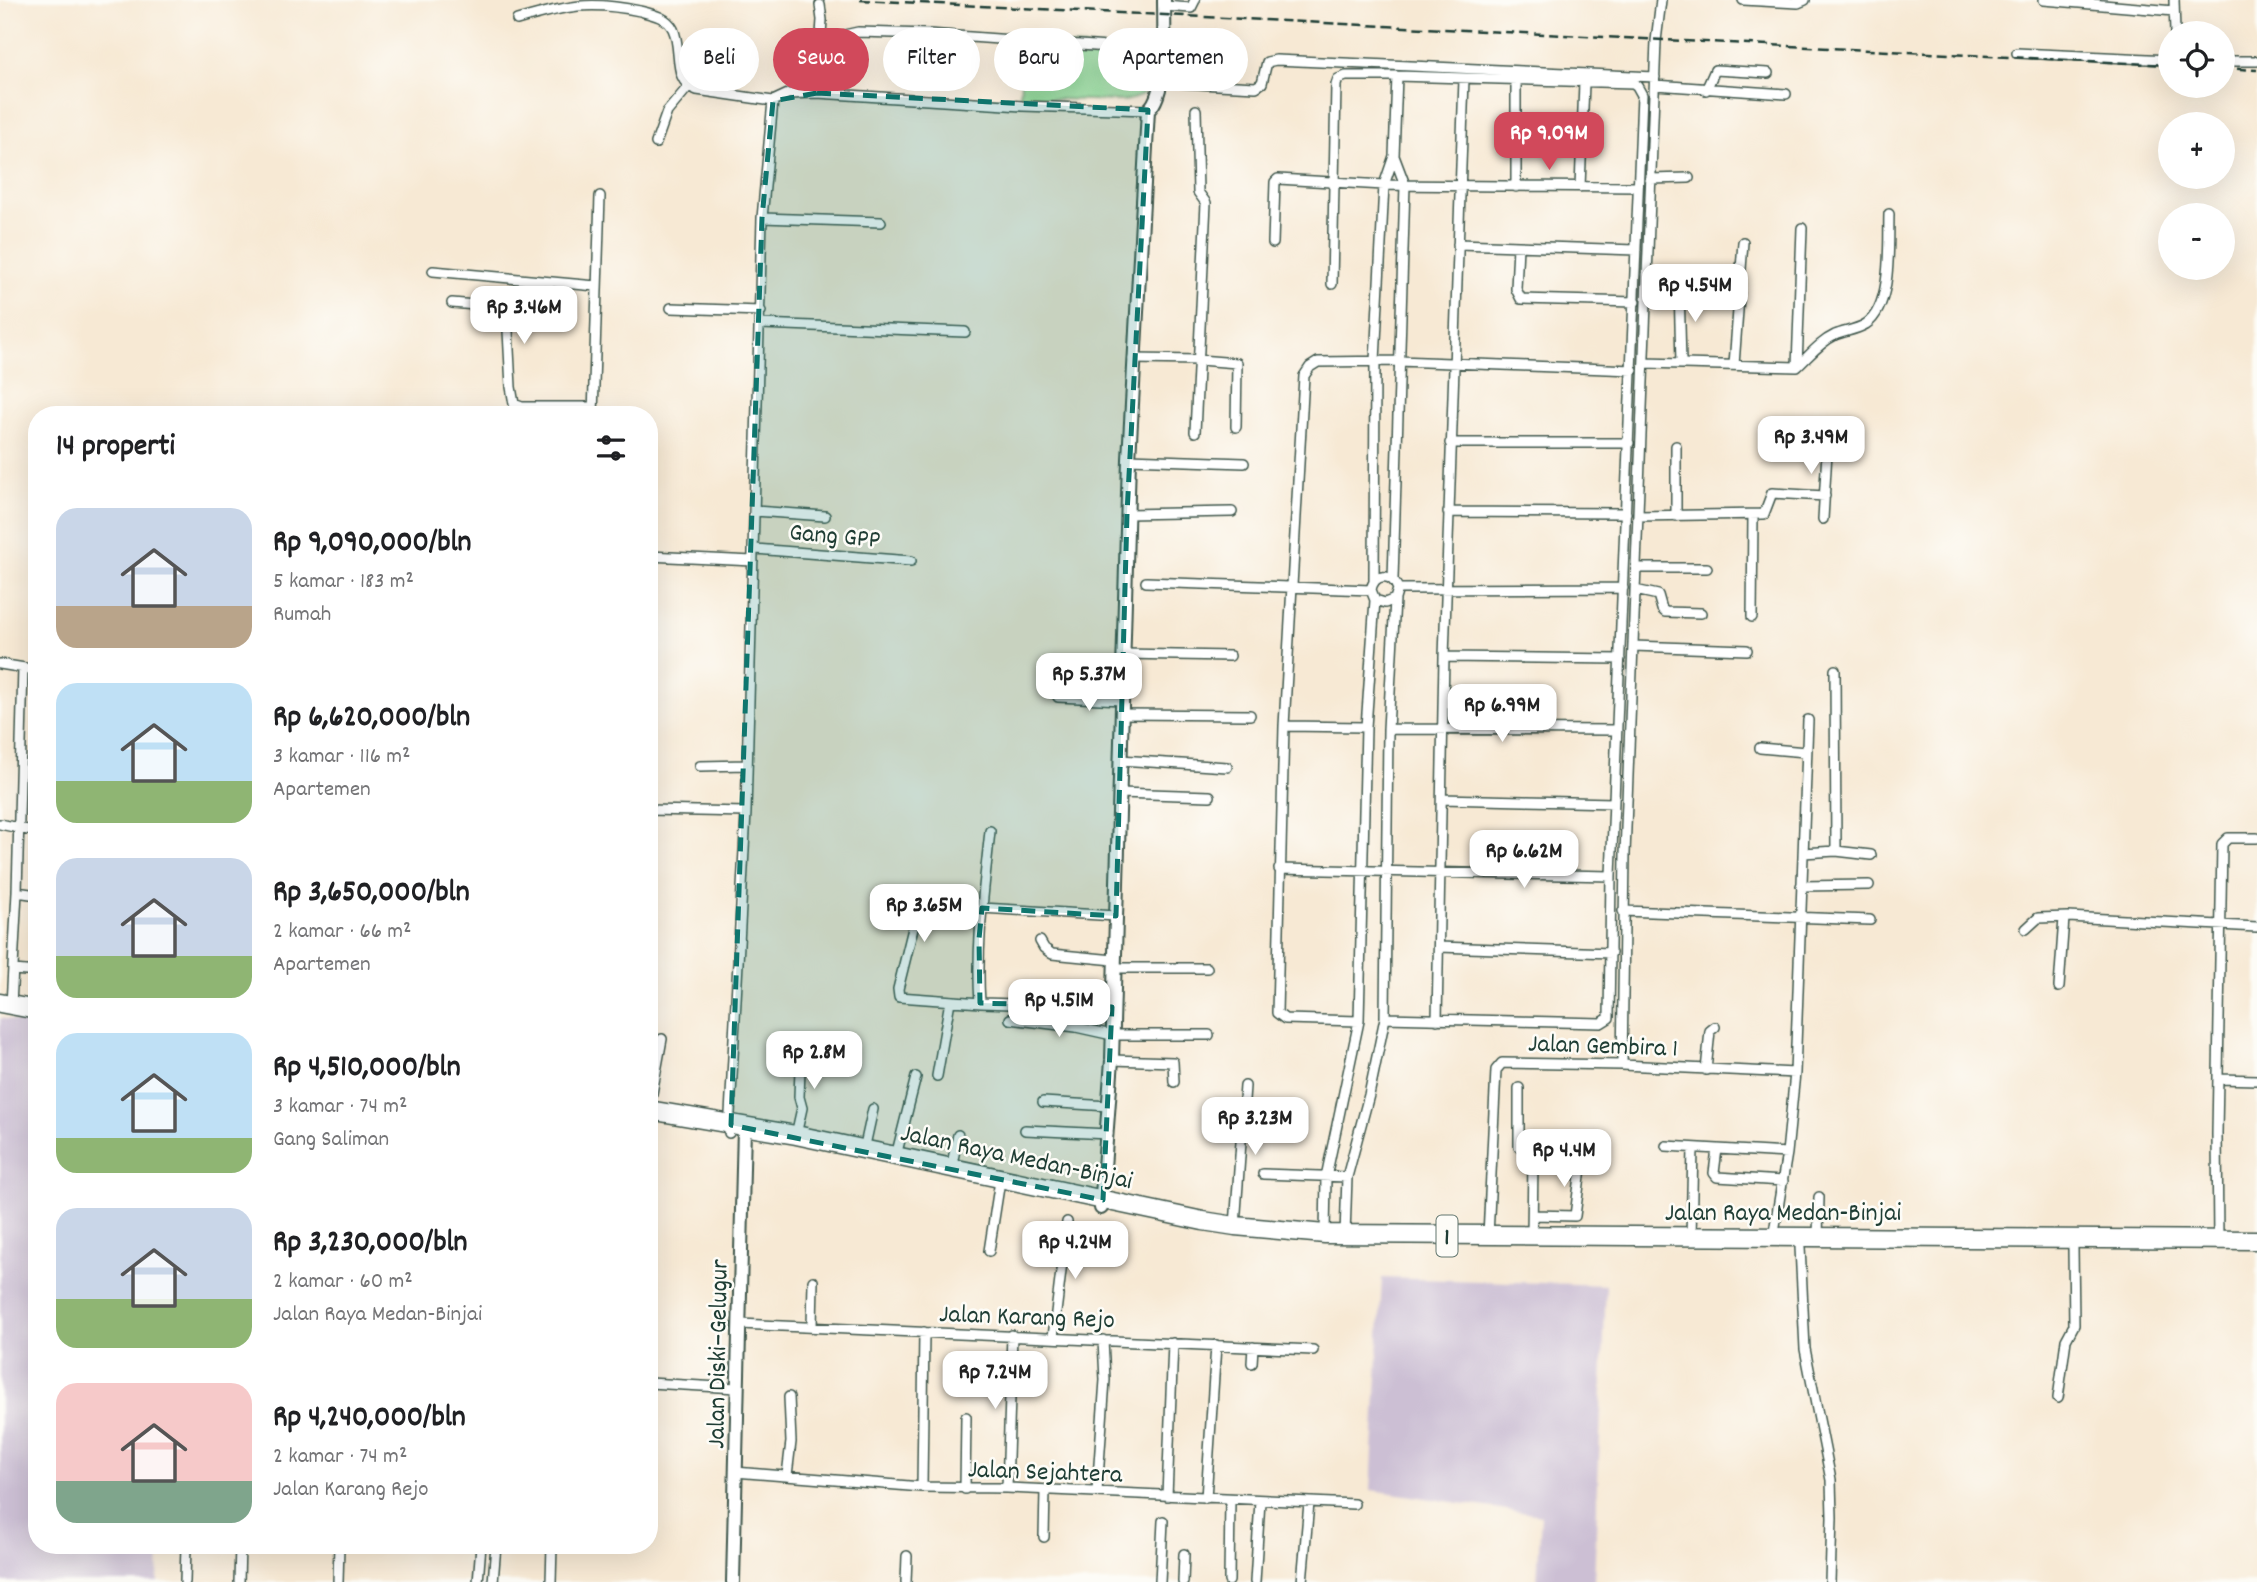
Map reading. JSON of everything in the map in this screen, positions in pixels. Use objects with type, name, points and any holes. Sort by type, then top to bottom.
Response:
[{"type":"highway","points":[[6,1000],[28,1001]]},
{"type":"highway","points":[[6,1000],[28,1007]]},
{"type":"highway","name":"Jalan Raya Medan-Binjai","points":[[658,1112],[999,1187],[1235,1226],[1345,1236],[2257,1240]]},
{"type":"highway","name":"Jalan Raya Medan-Binjai","points":[[658,1120],[796,1135],[1234,1235],[1344,1244],[1583,1248],[2257,1248]]},
{"type":"main road","points":[[1163,28],[1164,3]]},
{"type":"main road","points":[[1102,1204],[1112,1060],[1133,359],[1148,110],[1156,100],[1158,91]]},
{"type":"main road","name":"Jalan Diski–Gelugur","points":[[733,1582],[740,1324],[737,1130]]},
{"type":"street","points":[[1164,3],[1189,8],[1195,0]]},
{"type":"street","points":[[1622,1065],[1623,911],[1650,179],[1656,41],[1661,0]]},
{"type":"street","points":[[1743,0],[1793,3],[1805,0]]},
{"type":"street","points":[[2044,0],[2175,11]]},
{"type":"street","points":[[2174,0],[2175,21]]},
{"type":"street","points":[[517,20],[585,2],[620,6],[651,14],[669,23],[676,37],[679,58]]},
{"type":"street","points":[[820,5],[820,28]]},
{"type":"street","points":[[869,32],[1098,46]]},
{"type":"street","points":[[2017,53],[2158,59]]},
{"type":"street","points":[[1248,87],[1256,87],[1263,81],[1267,62],[1276,60],[1655,81],[1706,90],[1786,94]]},
{"type":"street","points":[[2235,61],[2257,61]]},
{"type":"street","points":[[1706,90],[1715,70],[1768,73]]},
{"type":"street","points":[[1332,284],[1337,82],[1346,76],[1633,83],[1641,91],[1633,370],[1611,876],[1609,1016],[1603,1023],[1385,1018]]},
{"type":"street","points":[[1325,1234],[1326,1177],[1359,1021],[1366,727],[1373,590],[1375,361],[1384,185],[1394,156],[1397,76]]},
{"type":"street","points":[[1437,1020],[1438,873],[1448,512],[1464,79]]},
{"type":"street","points":[[1516,80],[1516,187]]},
{"type":"street","points":[[1580,187],[1584,83]]},
{"type":"street","points":[[656,143],[667,112],[685,91]]},
{"type":"street","points":[[704,91],[773,101],[788,94],[817,93],[1022,106],[1148,110]]},
{"type":"street","points":[[737,1130],[762,218],[773,101]]},
{"type":"street","points":[[1195,432],[1206,203],[1198,192],[1196,110]]},
{"type":"street","points":[[1345,1236],[1347,1177],[1369,1096],[1385,1018],[1388,729],[1395,599],[1398,589],[1393,579],[1405,185],[1394,156]]},
{"type":"street","points":[[1650,179],[1689,178]]},
{"type":"street","points":[[1273,243],[1276,179],[1384,185],[1638,187]]},
{"type":"street","points":[[593,406],[600,196]]},
{"type":"street","points":[[1644,363],[1797,367],[1823,343],[1864,325],[1877,313],[1885,291],[1889,214]]},
{"type":"street","points":[[762,218],[881,222]]},
{"type":"street","points":[[1797,367],[1802,228]]},
{"type":"street","points":[[1734,365],[1743,242]]},
{"type":"street","points":[[1458,244],[1636,250]]},
{"type":"street","points":[[1518,246],[1516,289],[1521,299],[1635,302]]},
{"type":"street","points":[[433,271],[596,286]]},
{"type":"street","points":[[1679,286],[1681,363]]},
{"type":"street","points":[[452,303],[498,307],[507,312],[511,387],[514,404],[519,406]]},
{"type":"street","points":[[671,308],[761,312]]},
{"type":"street","points":[[761,324],[965,332]]},
{"type":"street","points":[[1133,359],[1233,361],[1238,365],[1236,427]]},
{"type":"street","points":[[1359,1021],[1285,1018],[1278,1015],[1284,726],[1304,376],[1310,366],[1318,362],[1399,361],[1633,370]]},
{"type":"street","points":[[1823,519],[1828,436]]},
{"type":"street","points":[[1450,443],[1629,443]]},
{"type":"street","points":[[1676,446],[1676,516]]},
{"type":"street","points":[[1129,459],[1244,463]]},
{"type":"street","points":[[1638,516],[1753,515],[1766,512],[1772,493],[1825,496]]},
{"type":"street","points":[[755,511],[825,516]]},
{"type":"street","points":[[1127,514],[1232,512]]},
{"type":"street","points":[[1448,512],[1626,513]]},
{"type":"street","points":[[1752,617],[1753,515]]},
{"type":"street","name":"Gang GPP","points":[[755,548],[911,561]]},
{"type":"street","points":[[658,556],[753,561]]},
{"type":"street","points":[[1636,568],[1707,568]]},
{"type":"street","points":[[1373,590],[1383,576],[1393,579]]},
{"type":"street","points":[[1146,582],[1373,590],[1385,603],[1395,599]]},
{"type":"street","points":[[1398,589],[1623,588]]},
{"type":"street","points":[[1635,590],[1658,595],[1665,612],[1702,613]]},
{"type":"street","points":[[1633,646],[1747,650]]},
{"type":"street","points":[[1123,654],[1230,656]]},
{"type":"street","points":[[1444,657],[1620,659]]},
{"type":"street","points":[[0,664],[28,669]]},
{"type":"street","points":[[6,1000],[14,970],[23,668]]},
{"type":"street","points":[[1835,670],[1836,851]]},
{"type":"street","points":[[1058,697],[1122,700]]},
{"type":"street","points":[[1121,714],[1250,715]]},
{"type":"street","points":[[1773,1238],[1787,1153],[1795,1073],[1808,720]]},
{"type":"street","points":[[1284,726],[1366,727]]},
{"type":"street","points":[[1388,729],[1617,730]]},
{"type":"street","points":[[1760,748],[1806,752]]},
{"type":"street","points":[[1120,760],[1227,767]]},
{"type":"street","points":[[699,765],[747,765]]},
{"type":"street","points":[[1119,793],[1210,796]]},
{"type":"street","points":[[1442,799],[1614,803]]},
{"type":"street","points":[[658,810],[746,812]]},
{"type":"street","points":[[0,824],[28,831]]},
{"type":"street","points":[[980,1003],[978,973],[990,831]]},
{"type":"street","points":[[2218,1240],[2222,844],[2228,838],[2257,838]]},
{"type":"street","points":[[1803,853],[1836,851],[1871,855]]},
{"type":"street","points":[[1279,869],[1611,876]]},
{"type":"street","points":[[1801,886],[1869,885]]},
{"type":"street","points":[[17,892],[28,894]]},
{"type":"street","points":[[922,892],[897,996],[980,1003],[1112,1007]]},
{"type":"street","points":[[982,908],[1116,916]]},
{"type":"street","points":[[1623,911],[1870,920]]},
{"type":"street","points":[[2026,929],[2038,918],[2257,928]]},
{"type":"street","points":[[2059,987],[2064,918]]},
{"type":"street","points":[[1040,941],[1052,954],[1114,964],[1208,968]]},
{"type":"street","points":[[1439,947],[1611,953]]},
{"type":"street","points":[[14,970],[28,971]]},
{"type":"street","points":[[937,1076],[950,1001]]},
{"type":"street","points":[[1010,1020],[1076,1027],[1112,1035],[1209,1035]]},
{"type":"street","points":[[1706,1070],[1710,1031],[1715,1027]]},
{"type":"street","points":[[658,1061],[662,1039]]},
{"type":"street","points":[[796,1135],[802,1108],[799,1097],[801,1042]]},
{"type":"street","points":[[1112,1060],[1173,1062],[1174,1082]]},
{"type":"street","name":"Jalan Gembira 1","points":[[1488,1236],[1497,1067],[1506,1062],[1795,1073]]},
{"type":"street","points":[[895,1156],[916,1077]]},
{"type":"street","points":[[2219,1079],[2257,1080]]},
{"type":"street","points":[[1235,1226],[1245,1086]]},
{"type":"street","points":[[1519,1088],[1519,1147],[1530,1153],[1533,1159],[1532,1236]]},
{"type":"street","points":[[1043,1102],[1109,1106]]},
{"type":"street","points":[[864,1150],[873,1109]]},
{"type":"street","points":[[1025,1130],[1108,1134]]},
{"type":"street","points":[[951,1169],[958,1135]]},
{"type":"street","points":[[1666,1146],[1787,1153]]},
{"type":"street","points":[[1691,1237],[1693,1148]]},
{"type":"street","points":[[1717,1149],[1714,1173],[1716,1176],[1783,1181]]},
{"type":"street","points":[[1533,1215],[1575,1216],[1581,1168]]},
{"type":"street","points":[[1263,1174],[1347,1177]]},
{"type":"street","points":[[989,1251],[999,1187]]},
{"type":"street","points":[[1818,1238],[1819,1196]]},
{"type":"street","points":[[1053,1337],[1067,1222]]},
{"type":"street","points":[[1800,1247],[1805,1349],[1831,1480],[1830,1582]]},
{"type":"street","points":[[2058,1398],[2066,1340],[2074,1325],[2073,1248]]},
{"type":"street","points":[[811,1327],[813,1281]]},
{"type":"street","name":"Jalan Karang Rejo","points":[[740,1324],[1313,1350]]},
{"type":"street","points":[[922,1487],[924,1332]]},
{"type":"street","points":[[1007,1489],[1012,1335]]},
{"type":"street","points":[[1097,1492],[1105,1380],[1103,1339]]},
{"type":"street","points":[[1167,1496],[1173,1343]]},
{"type":"street","points":[[1206,1498],[1216,1345]]},
{"type":"street","points":[[1252,1363],[1253,1347]]},
{"type":"street","points":[[658,1384],[737,1388]]},
{"type":"street","points":[[787,1475],[791,1441],[789,1397]]},
{"type":"street","points":[[965,1417],[965,1489]]},
{"type":"street","name":"Jalan Sejahtera","points":[[735,1472],[922,1487],[1354,1504]]},
{"type":"street","points":[[1044,1537],[1045,1491]]},
{"type":"street","points":[[1228,1581],[1230,1499]]},
{"type":"street","points":[[1255,1582],[1260,1501]]},
{"type":"street","points":[[1302,1582],[1309,1503]]},
{"type":"street","points":[[1160,1582],[1163,1521]]},
{"type":"street","points":[[185,1582],[186,1554]]},
{"type":"street","points":[[239,1582],[240,1554]]},
{"type":"street","points":[[338,1582],[339,1554]]},
{"type":"street","points":[[478,1582],[480,1554]]},
{"type":"street","points":[[493,1582],[495,1554]]},
{"type":"street","points":[[551,1582],[552,1554]]},
{"type":"street","points":[[1183,1582],[1184,1554]]},
{"type":"street","points":[[906,1582],[907,1556]]},
{"type":"highlighted area","points":[[817,93],[1148,110],[1127,514],[1116,916],[982,908],[979,939],[980,1003],[1112,1007],[1103,1200],[731,1125],[762,218],[773,101]]},
{"type":"shaded area","points":[[0,1018],[28,1023],[28,1554],[159,1554],[158,1582],[0,1582]]},
{"type":"shaded area","points":[[1382,1278],[1606,1285],[1594,1582],[1537,1581],[1541,1515],[1371,1490]]},
{"type":"green space","points":[[1084,47],[1098,48],[1098,91],[1146,91],[1139,96],[1121,101],[1020,98],[1020,91],[1084,91]]},
{"type":"railway","points":[[860,0],[2158,64]]},
{"type":"railway","points":[[2235,69],[2257,70]]}]
